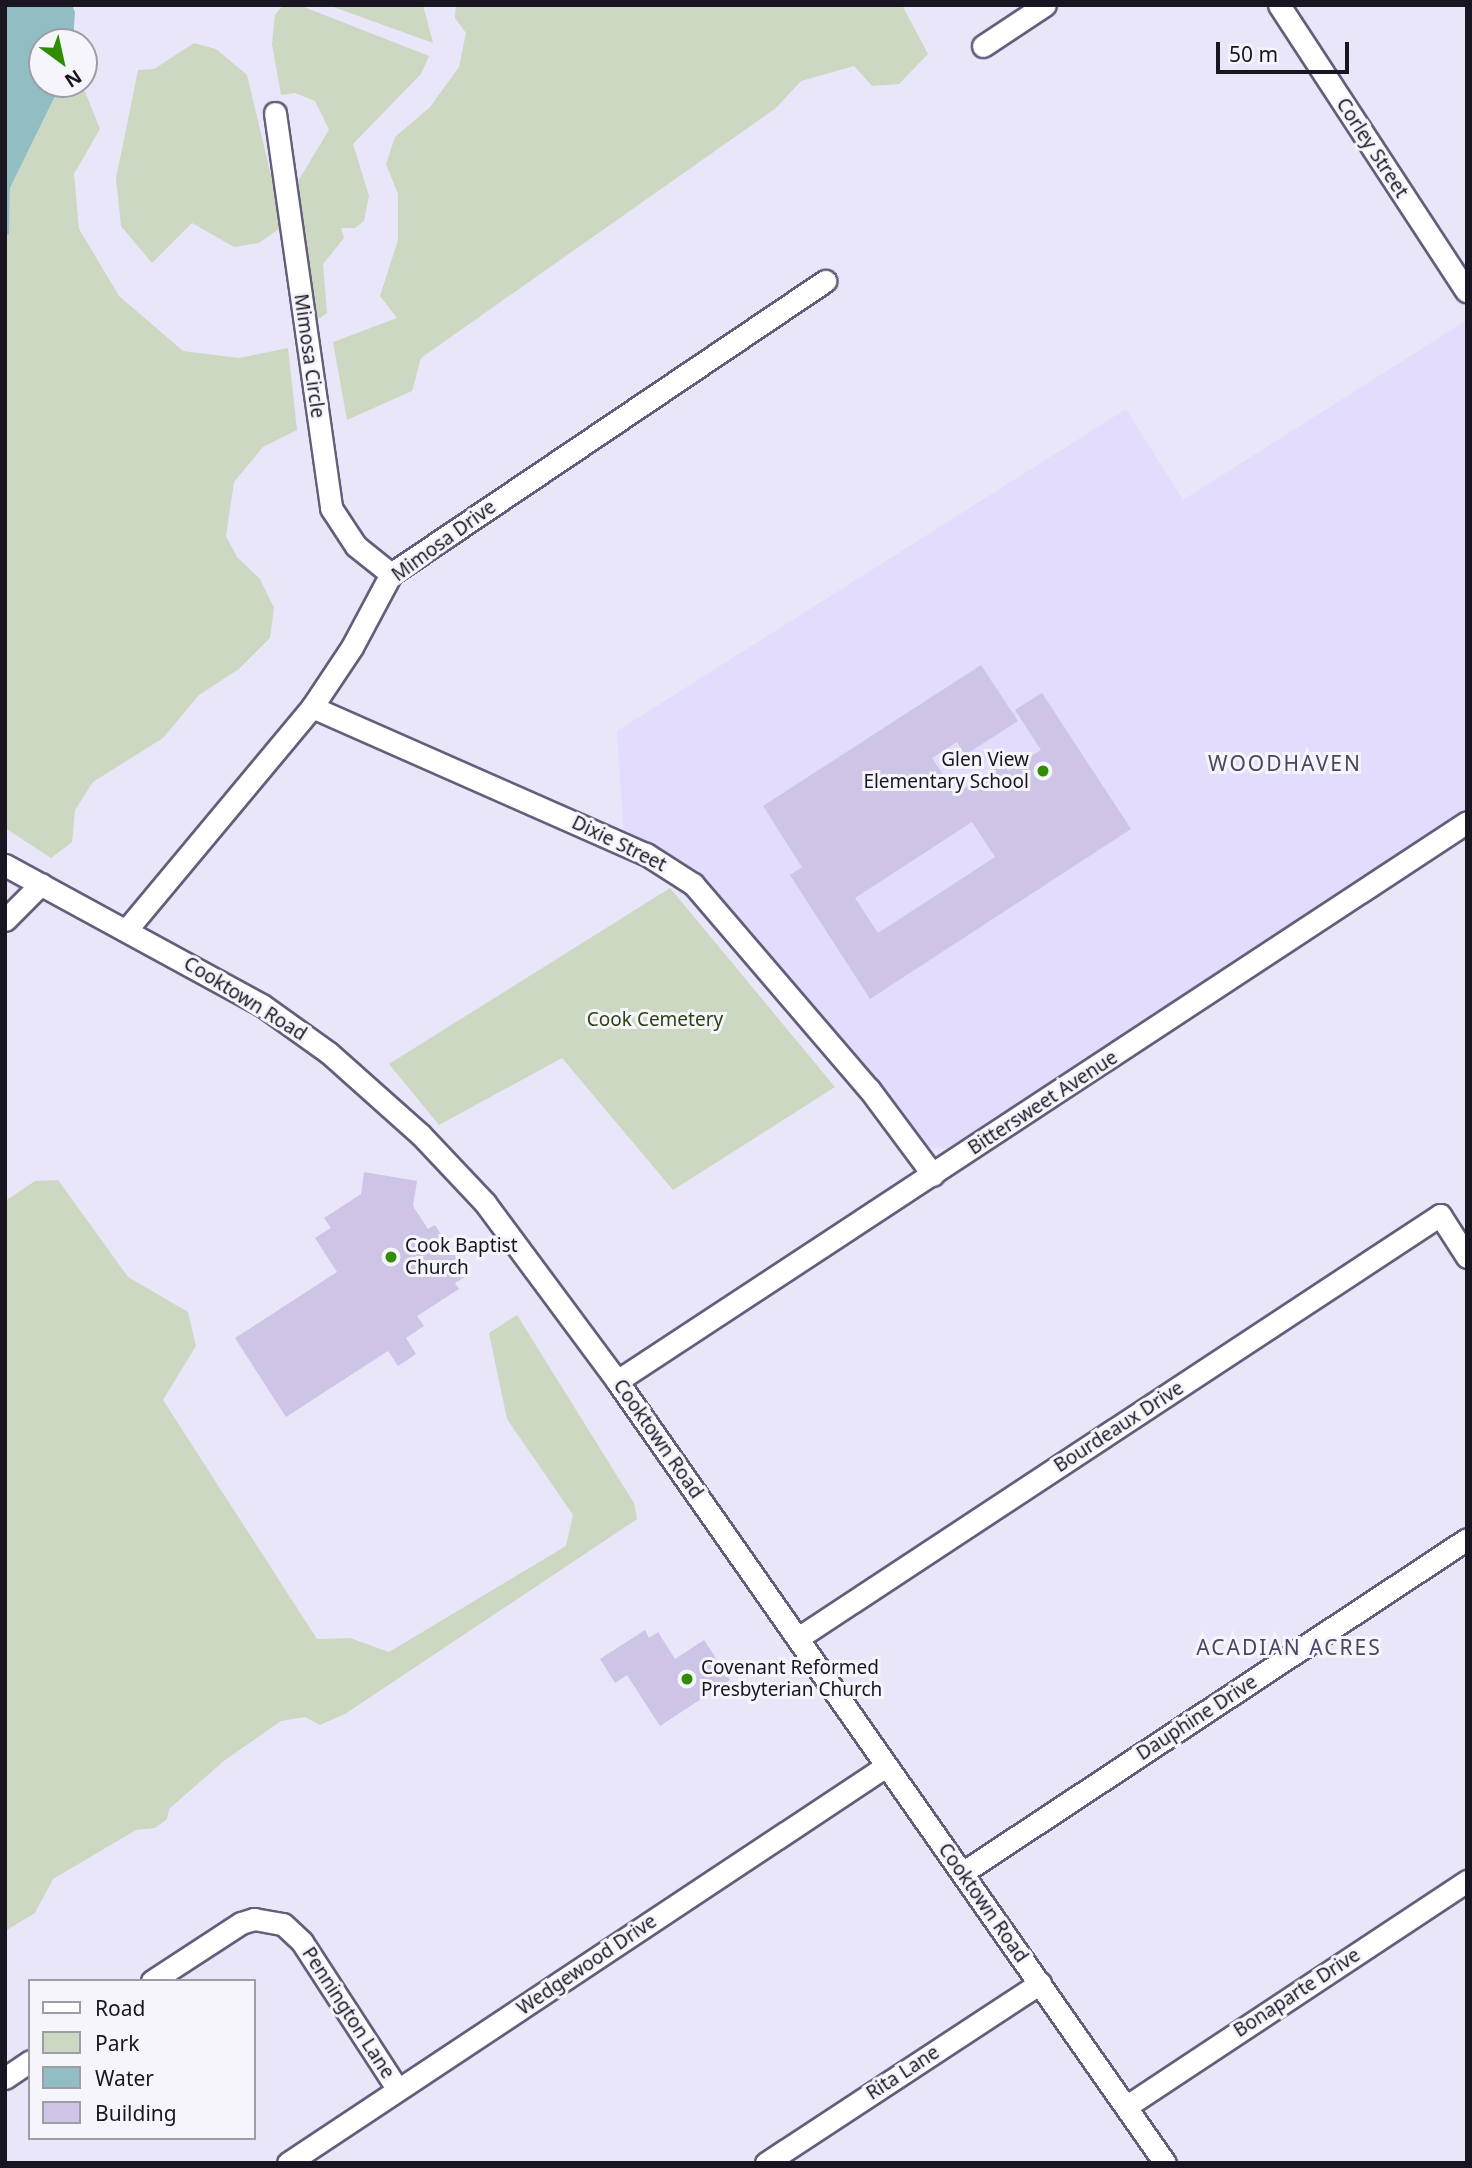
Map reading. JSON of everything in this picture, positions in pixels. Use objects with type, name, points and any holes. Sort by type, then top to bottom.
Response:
[{"type":"street","points":[[983,46],[1045,5]]},
{"type":"street","name":"Corley Street","points":[[1279,5],[1466,291]]},
{"type":"street","name":"Mimosa Circle","points":[[275,113],[331,508],[356,546],[391,574]]},
{"type":"street","name":"Mimosa Drive","points":[[128,928],[312,707],[352,647],[391,574],[825,281]]},
{"type":"street","name":"Dixie Street","points":[[312,707],[646,853],[693,884],[869,1089],[933,1175]]},
{"type":"street","name":"Bittersweet Avenue","points":[[617,1381],[1467,822]]},
{"type":"street","name":"Cooktown Road","points":[[5,865],[128,928],[262,1005],[329,1053],[421,1135],[493,1213],[617,1381],[1166,2163]]},
{"type":"street","points":[[5,920],[41,884]]},
{"type":"street","name":"Bourdeaux Drive","points":[[798,1638],[1440,1215],[1467,1257]]},
{"type":"street","name":"Dauphine Drive","points":[[962,1873],[1467,1539]]},
{"type":"street","name":"Wedgewood Drive","points":[[288,2163],[886,1766]]},
{"type":"street","name":"Bonaparte Drive","points":[[1127,2106],[1467,1881]]},
{"type":"street","name":"Pennington Lane","points":[[155,1979],[241,1923],[254,1919],[283,1924],[302,1942],[398,2090]]},
{"type":"street","name":"Rita Lane","points":[[766,2163],[1040,1983]]},
{"type":"street","points":[[5,2078],[28,2062]]},
{"type":"shaded area","name":"Glen View Elementary School","points":[[1467,320],[1467,812],[951,1149],[925,1147],[704,884],[686,867],[624,836],[617,731],[1126,409],[1183,500]]},
{"type":"green space","points":[[283,5],[299,5],[429,56],[421,74],[353,144],[369,196],[364,221],[355,228],[341,228],[344,238],[323,264],[327,313],[320,318],[313,315],[298,181],[329,130],[315,101],[295,93],[281,95],[272,44],[275,15]]},
{"type":"green space","points":[[328,5],[423,5],[433,43]]},
{"type":"green space","points":[[456,5],[902,5],[928,54],[899,84],[872,86],[854,66],[801,81],[776,108],[421,358],[412,391],[347,420],[333,342],[397,318],[380,296],[398,240],[398,194],[386,164],[395,137],[430,107],[459,67],[466,33],[455,18]]},
{"type":"green space","points":[[194,43],[216,49],[247,75],[283,226],[259,243],[234,247],[192,223],[152,263],[121,226],[116,178],[138,70],[154,69]]},
{"type":"green space","points":[[54,98],[88,98],[100,129],[74,174],[79,229],[119,296],[183,351],[239,358],[288,348],[297,430],[263,447],[234,482],[226,536],[237,557],[260,579],[274,608],[270,638],[239,669],[199,695],[163,738],[93,782],[75,810],[72,842],[51,858],[5,828],[5,235],[9,234],[10,188]]},
{"type":"green space","name":"Cook Cemetery","points":[[670,888],[835,1087],[673,1190],[562,1058],[439,1125],[389,1064]]},
{"type":"green space","points":[[58,1180],[128,1277],[188,1312],[196,1346],[163,1400],[317,1639],[350,1638],[389,1652],[566,1546],[573,1515],[507,1419],[489,1333],[517,1315],[634,1503],[637,1519],[345,1714],[320,1725],[305,1717],[281,1721],[225,1760],[169,1809],[167,1819],[155,1828],[136,1830],[53,1879],[35,1913],[5,1931],[5,1201],[35,1181]]},
{"type":"water","points":[[5,5],[72,5],[75,12],[74,28],[28,28],[28,98],[54,98],[10,188],[9,234],[5,235]]},
{"type":"building","points":[[981,665],[1018,721],[965,755],[957,742],[932,758],[956,794],[1004,763],[1008,771],[1041,750],[1015,710],[1042,693],[1131,829],[870,999],[790,875],[802,867],[763,806]],"holes":[[[972,822],[995,857],[878,933],[855,898]]]},
{"type":"building","points":[[364,1172],[417,1181],[413,1206],[428,1229],[435,1225],[468,1275],[455,1283],[459,1289],[417,1316],[424,1326],[406,1338],[416,1354],[398,1366],[388,1351],[286,1417],[235,1338],[337,1272],[315,1238],[331,1228],[324,1218],[361,1194]]},
{"type":"building","name":"Covenant Reformed Presbyterian Church","points":[[645,1630],[649,1638],[658,1632],[675,1659],[704,1640],[730,1680],[660,1726],[627,1675],[615,1683],[600,1659]]},
{"type":"place","name":"Glen View Elementary School","points":[[1043,771]]},
{"type":"place","name":"Cook Baptist Church","points":[[391,1257]]},
{"type":"place","name":"Covenant Reformed Presbyterian Church","points":[[687,1679]]},
{"type":"district","name":"WOODHAVEN","points":[[1285,763]]},
{"type":"district","name":"ACADIAN ACRES","points":[[1289,1647]]}]
